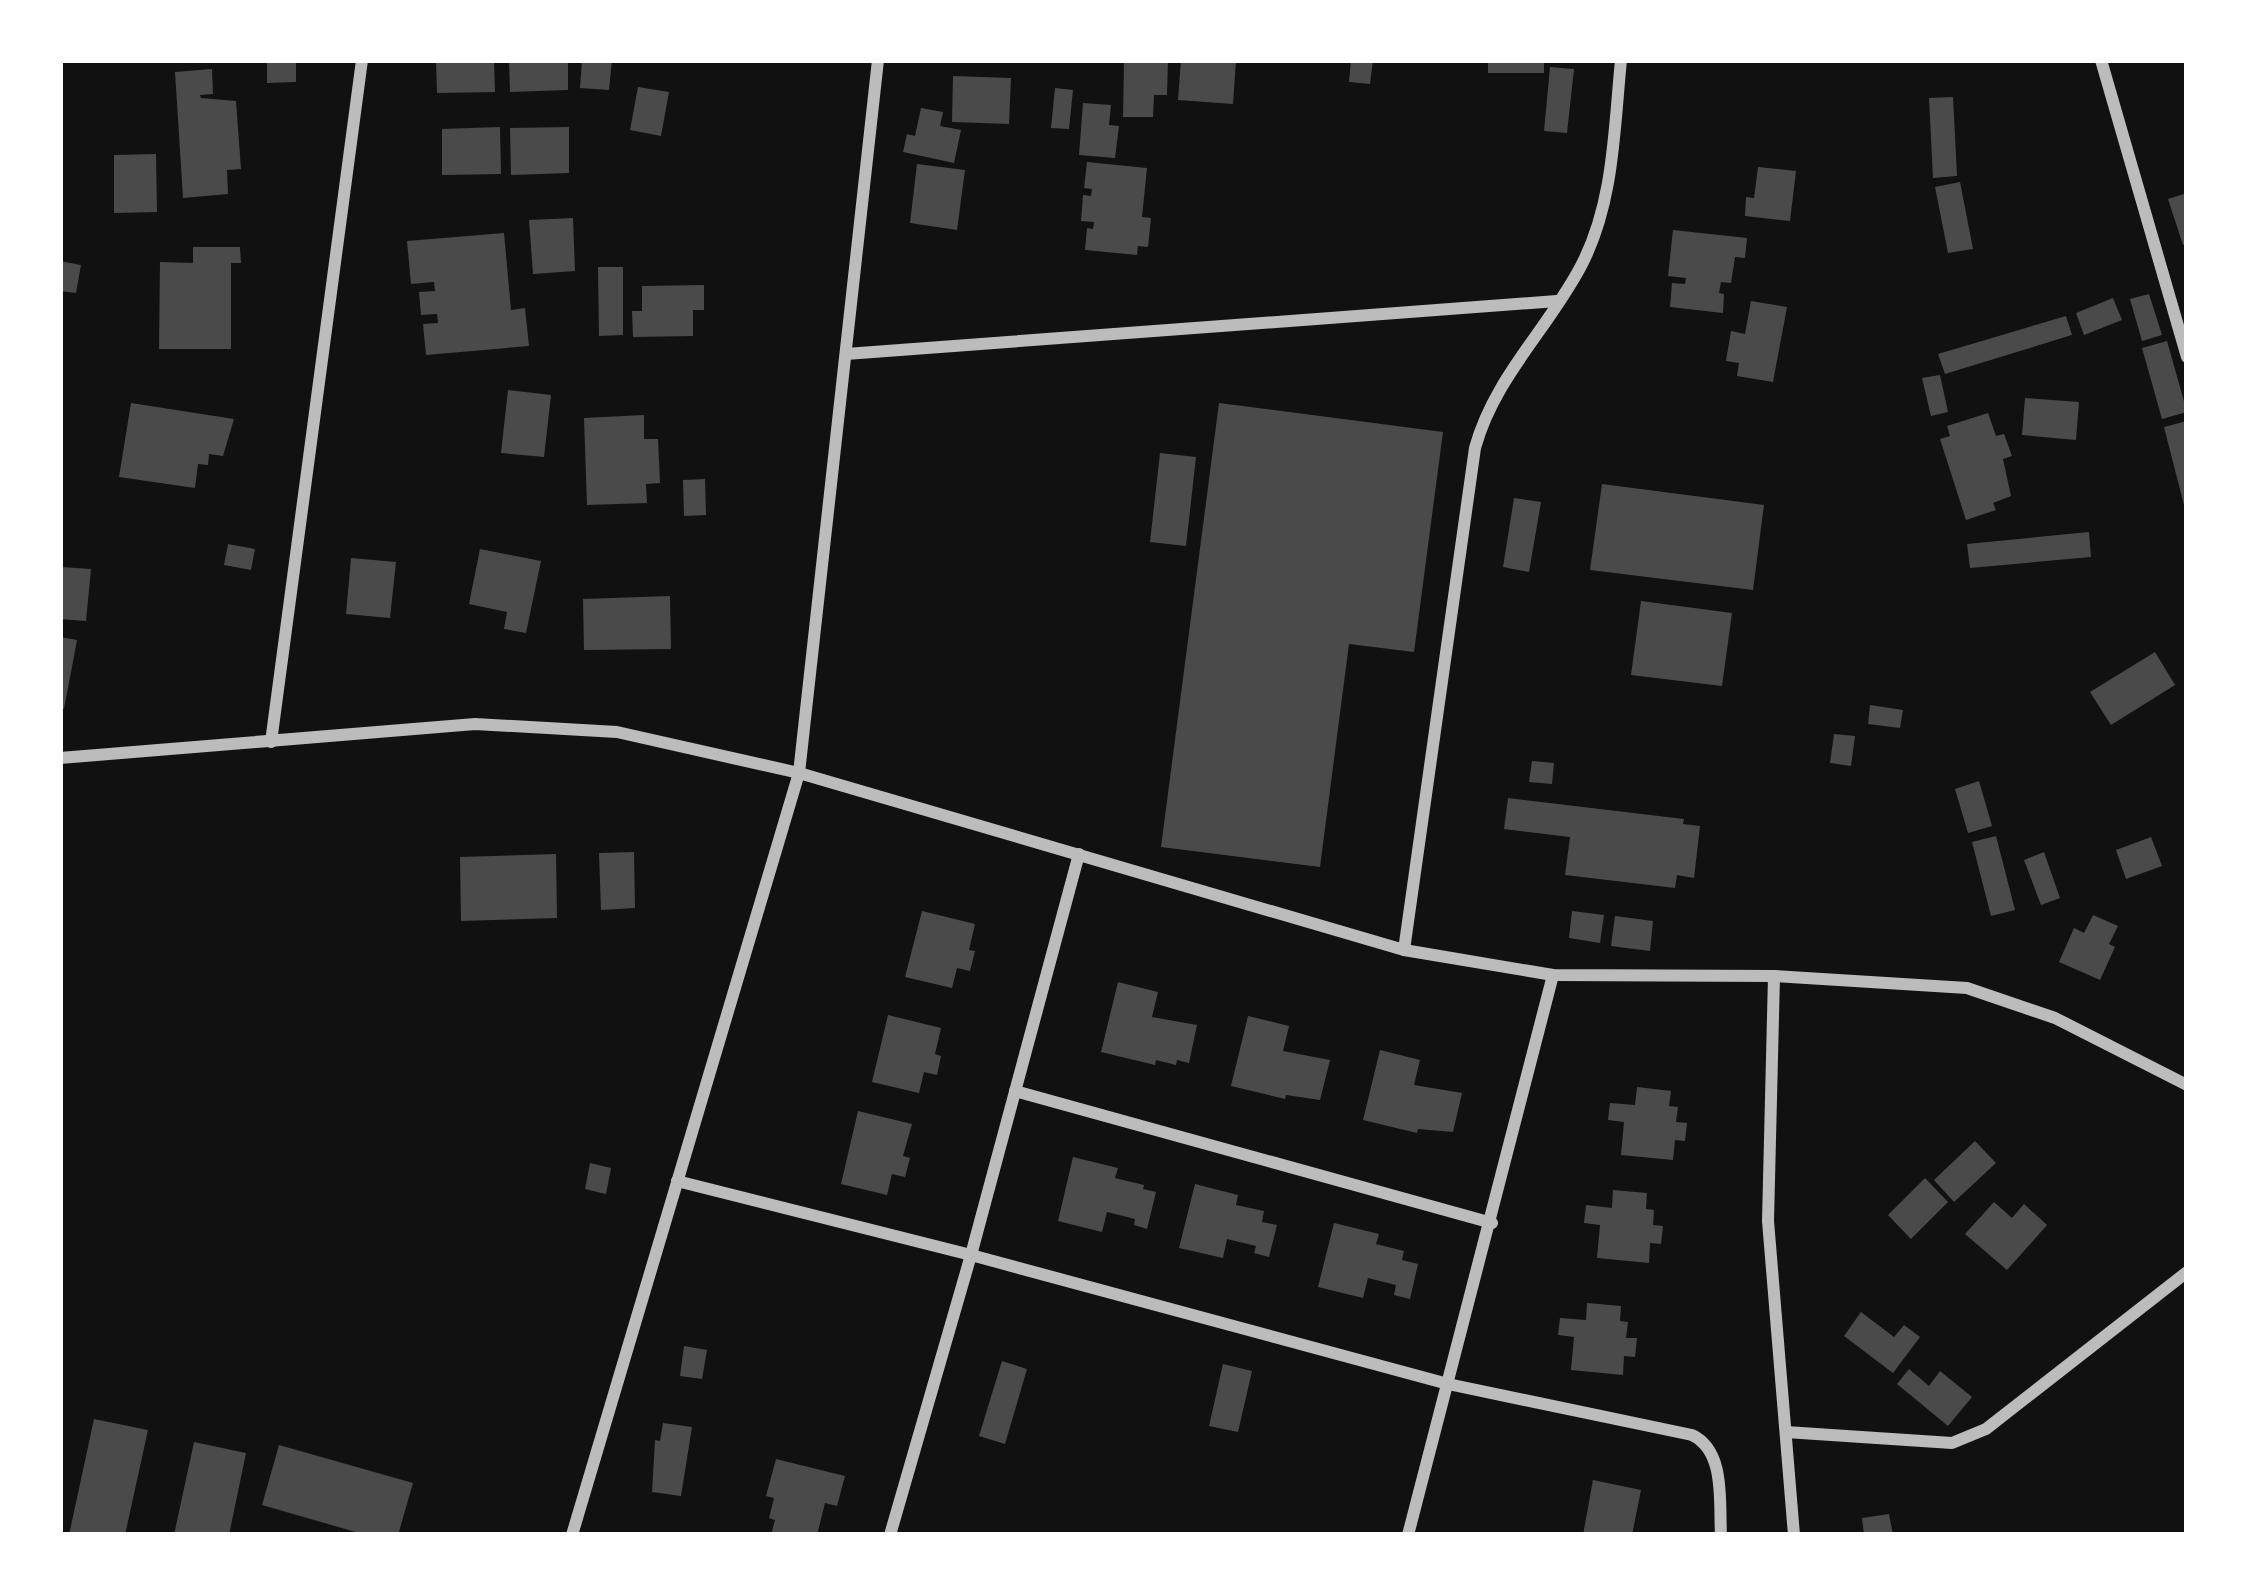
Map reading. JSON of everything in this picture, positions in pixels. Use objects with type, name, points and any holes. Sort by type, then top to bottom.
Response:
[{"type":"street","points":[[271,742],[362,60]]},
{"type":"street","points":[[572,1535],[799,773],[878,60]]},
{"type":"street","points":[[1404,950],[1475,448],[1493,401],[1579,270],[1598,230],[1608,192],[1621,60]]},
{"type":"street","points":[[2101,60],[2187,357]]},
{"type":"street","points":[[846,354],[1557,301]]},
{"type":"street","points":[[60,758],[475,724],[617,732],[799,773],[1404,950],[1553,975],[1774,976],[1967,988],[2055,1018],[2187,1085]]},
{"type":"street","points":[[890,1535],[1079,854]]},
{"type":"street","points":[[1408,1535],[1553,975]]},
{"type":"street","points":[[1774,976],[1768,1221],[1794,1535]]},
{"type":"street","points":[[1015,1091],[1492,1223]]},
{"type":"street","points":[[677,1181],[1448,1384],[1702,1440],[1716,1463],[1721,1535]]},
{"type":"street","points":[[1786,1432],[1952,1443],[1986,1430],[2187,1272]]},
{"type":"building","points":[[436,60],[494,60],[495,92],[437,93]]},
{"type":"building","points":[[509,60],[568,60],[568,90],[510,92]]},
{"type":"building","points":[[582,60],[612,60],[609,90],[580,88]]},
{"type":"building","points":[[1124,60],[1168,60],[1167,95],[1154,95],[1153,117],[1123,117]]},
{"type":"building","points":[[1181,60],[1236,60],[1233,104],[1178,100]]},
{"type":"building","points":[[1351,60],[1373,60],[1370,84],[1349,82]]},
{"type":"building","points":[[1488,60],[1544,60],[1544,73],[1488,73]]},
{"type":"building","points":[[267,62],[296,62],[296,82],[267,83]]},
{"type":"building","points":[[1550,67],[1574,69],[1567,133],[1544,131]]},
{"type":"building","points":[[212,69],[213,94],[200,95],[236,101],[241,169],[227,170],[228,194],[183,198],[175,72]]},
{"type":"building","points":[[953,76],[1011,78],[1009,124],[952,122]]},
{"type":"building","points":[[638,87],[669,92],[661,136],[630,130]]},
{"type":"building","points":[[1055,88],[1073,90],[1069,129],[1051,128]]},
{"type":"building","points":[[1953,97],[1957,176],[1933,178],[1929,98]]},
{"type":"building","points":[[1083,103],[1111,105],[1109,125],[1119,126],[1115,158],[1079,155]]},
{"type":"building","points":[[921,108],[943,112],[940,126],[961,130],[954,163],[903,152],[907,134],[915,136]]},
{"type":"building","points":[[500,127],[501,174],[442,175],[442,129]]},
{"type":"building","points":[[569,127],[569,173],[511,175],[510,128]]},
{"type":"building","points":[[156,154],[157,212],[114,213],[114,155]]},
{"type":"building","points":[[1087,162],[1147,168],[1142,217],[1151,218],[1148,247],[1138,246],[1137,255],[1085,250],[1087,228],[1093,229],[1094,222],[1081,221],[1083,195],[1091,196],[1092,189],[1084,188]]},
{"type":"building","points":[[917,164],[965,170],[957,230],[910,223]]},
{"type":"building","points":[[1758,167],[1796,171],[1790,221],[1745,216],[1746,197],[1754,198]]},
{"type":"building","points":[[1960,182],[1973,249],[1948,253],[1935,187]]},
{"type":"building","points":[[2187,193],[2187,244],[2183,245],[2168,199]]},
{"type":"building","points":[[573,218],[575,271],[533,274],[529,220]]},
{"type":"building","points":[[1673,230],[1747,238],[1745,258],[1735,257],[1731,283],[1721,282],[1723,313],[1670,307],[1672,283],[1685,284],[1686,278],[1668,276]]},
{"type":"building","points":[[504,233],[511,310],[525,308],[529,346],[426,355],[423,324],[438,323],[437,314],[421,315],[419,292],[435,291],[434,282],[411,284],[407,241]]},
{"type":"building","points":[[193,247],[240,247],[241,263],[231,263],[231,349],[159,349],[160,262],[193,263]]},
{"type":"building","points":[[60,261],[81,265],[76,293],[60,291]]},
{"type":"building","points":[[598,267],[623,267],[623,335],[599,336]]},
{"type":"building","points":[[704,285],[704,310],[693,310],[693,336],[633,337],[632,311],[642,311],[642,286]]},
{"type":"building","points":[[2149,294],[2162,335],[2142,341],[2130,299]]},
{"type":"building","points":[[2113,298],[2122,320],[2084,335],[2076,313]]},
{"type":"building","points":[[1751,301],[1787,307],[1773,382],[1737,376],[1739,363],[1726,361],[1731,331],[1745,334]]},
{"type":"building","points":[[2066,316],[2072,335],[1945,374],[1938,354]]},
{"type":"building","points":[[2167,341],[2187,412],[2162,419],[2142,348]]},
{"type":"building","points":[[1940,375],[1948,412],[1931,416],[1922,378]]},
{"type":"building","points":[[508,390],[551,395],[544,457],[501,453]]},
{"type":"building","points":[[2025,398],[2079,402],[2076,440],[2022,435]]},
{"type":"building","points":[[131,403],[234,419],[223,456],[209,454],[208,465],[198,464],[195,488],[119,477]]},
{"type":"building","points":[[1219,403],[1443,432],[1414,652],[1349,644],[1320,867],[1161,847]]},
{"type":"building","points":[[1988,413],[1996,436],[2004,434],[2012,456],[2003,459],[2011,496],[1993,503],[1996,510],[1966,520],[1940,439],[1950,436],[1947,426]]},
{"type":"building","points":[[644,415],[644,439],[658,439],[660,483],[646,484],[647,503],[587,505],[584,418]]},
{"type":"building","points":[[2187,421],[2187,509],[2185,509],[2164,427]]},
{"type":"building","points":[[1160,453],[1196,457],[1186,546],[1150,542]]},
{"type":"building","points":[[705,479],[706,515],[684,516],[683,480]]},
{"type":"building","points":[[1602,484],[1764,505],[1753,590],[1590,570]]},
{"type":"building","points":[[1514,498],[1541,502],[1529,572],[1503,567]]},
{"type":"building","points":[[2089,532],[2091,557],[1970,568],[1967,544]]},
{"type":"building","points":[[228,544],[255,549],[251,570],[224,565]]},
{"type":"building","points":[[480,549],[541,561],[526,633],[504,629],[507,612],[469,604]]},
{"type":"building","points":[[351,558],[396,562],[390,618],[346,614]]},
{"type":"building","points":[[61,567],[91,569],[86,621],[60,619]]},
{"type":"building","points":[[670,596],[671,649],[584,650],[583,599]]},
{"type":"building","points":[[1641,601],[1732,613],[1722,686],[1631,675]]},
{"type":"building","points":[[60,637],[77,640],[64,709],[60,708]]},
{"type":"building","points":[[2155,652],[2175,685],[2111,725],[2090,692]]},
{"type":"building","points":[[1870,705],[1903,710],[1900,728],[1868,724]]},
{"type":"building","points":[[1834,734],[1855,736],[1851,766],[1830,763]]},
{"type":"building","points":[[1532,761],[1554,763],[1552,784],[1529,782]]},
{"type":"building","points":[[1979,781],[1992,826],[1968,833],[1955,789]]},
{"type":"building","points":[[1508,798],[1684,819],[1683,824],[1700,826],[1694,878],[1677,875],[1675,888],[1565,875],[1570,837],[1504,829]]},
{"type":"building","points":[[1996,836],[2015,910],[1991,916],[1972,842]]},
{"type":"building","points":[[2151,837],[2162,866],[2126,879],[2116,850]]},
{"type":"building","points":[[634,852],[635,908],[601,910],[599,853]]},
{"type":"building","points":[[2044,852],[2060,898],[2041,905],[2024,860]]},
{"type":"building","points":[[556,854],[557,918],[461,921],[460,857]]},
{"type":"building","points":[[922,911],[975,924],[970,971],[957,968],[952,988],[905,977]]},
{"type":"building","points":[[1572,911],[1604,915],[1600,943],[1569,938]]},
{"type":"building","points":[[2093,915],[2118,926],[2109,944],[2115,947],[2100,980],[2059,962],[2074,928],[2084,933]]},
{"type":"building","points":[[1615,916],[1653,921],[1650,951],[1611,946]]},
{"type":"building","points":[[1118,982],[1158,992],[1152,1017],[1197,1025],[1189,1063],[1156,1060],[1155,1065],[1101,1052]]},
{"type":"building","points":[[888,1015],[941,1028],[935,1054],[941,1056],[937,1075],[924,1072],[919,1093],[872,1082]]},
{"type":"building","points":[[1248,1016],[1289,1026],[1283,1051],[1330,1060],[1320,1100],[1286,1095],[1285,1099],[1231,1086]]},
{"type":"building","points":[[1380,1050],[1420,1060],[1414,1085],[1462,1093],[1453,1132],[1418,1129],[1417,1133],[1363,1120]]},
{"type":"building","points":[[1637,1087],[1671,1091],[1669,1106],[1678,1107],[1676,1122],[1687,1123],[1685,1141],[1675,1140],[1673,1160],[1621,1155],[1624,1122],[1608,1120],[1610,1103],[1635,1105]]},
{"type":"building","points":[[858,1111],[912,1124],[903,1156],[910,1158],[905,1177],[892,1174],[887,1195],[841,1184]]},
{"type":"building","points":[[1975,1141],[1996,1163],[1954,1202],[1934,1180]]},
{"type":"building","points":[[1073,1157],[1118,1168],[1115,1178],[1156,1192],[1147,1229],[1134,1225],[1135,1219],[1107,1212],[1102,1232],[1058,1221]]},
{"type":"building","points":[[590,1163],[611,1168],[606,1194],[585,1189]]},
{"type":"building","points":[[1925,1178],[1948,1202],[1911,1239],[1888,1215]]},
{"type":"building","points":[[1195,1184],[1238,1195],[1236,1205],[1264,1211],[1262,1222],[1277,1225],[1269,1257],[1254,1253],[1256,1246],[1227,1239],[1223,1258],[1179,1248]]},
{"type":"building","points":[[1613,1190],[1647,1193],[1646,1209],[1654,1210],[1653,1225],[1663,1226],[1661,1244],[1650,1243],[1649,1263],[1597,1258],[1600,1225],[1584,1223],[1586,1205],[1612,1208]]},
{"type":"building","points":[[1994,1202],[2012,1218],[2024,1204],[2047,1225],[2007,1270],[1965,1234]]},
{"type":"building","points":[[1334,1223],[1379,1234],[1376,1244],[1404,1251],[1402,1260],[1418,1264],[1410,1299],[1394,1295],[1396,1285],[1368,1278],[1363,1298],[1318,1287]]},
{"type":"building","points":[[1587,1303],[1621,1306],[1620,1321],[1628,1322],[1626,1338],[1637,1338],[1635,1357],[1624,1356],[1623,1375],[1571,1370],[1574,1337],[1558,1335],[1560,1318],[1586,1320]]},
{"type":"building","points":[[1861,1312],[1894,1337],[1904,1325],[1920,1337],[1893,1373],[1844,1336]]},
{"type":"building","points":[[684,1346],[707,1350],[702,1379],[680,1376]]},
{"type":"building","points":[[1002,1361],[1027,1369],[1005,1444],[979,1436]]},
{"type":"building","points":[[1223,1364],[1252,1371],[1238,1432],[1209,1426]]},
{"type":"building","points":[[1909,1369],[1929,1386],[1940,1371],[1972,1397],[1948,1426],[1897,1384]]},
{"type":"building","points":[[94,1419],[148,1430],[125,1535],[69,1535]]},
{"type":"building","points":[[663,1423],[692,1427],[681,1496],[652,1492],[655,1440],[660,1441]]},
{"type":"building","points":[[194,1442],[246,1453],[229,1535],[174,1535]]},
{"type":"building","points":[[279,1445],[413,1483],[398,1535],[366,1535],[262,1505]]},
{"type":"building","points":[[776,1459],[845,1476],[837,1506],[825,1503],[817,1535],[771,1535],[774,1498],[766,1496]]},
{"type":"building","points":[[1593,1480],[1641,1490],[1632,1535],[1583,1535]]},
{"type":"building","points":[[1889,1514],[1893,1535],[1864,1535],[1862,1518]]}]
